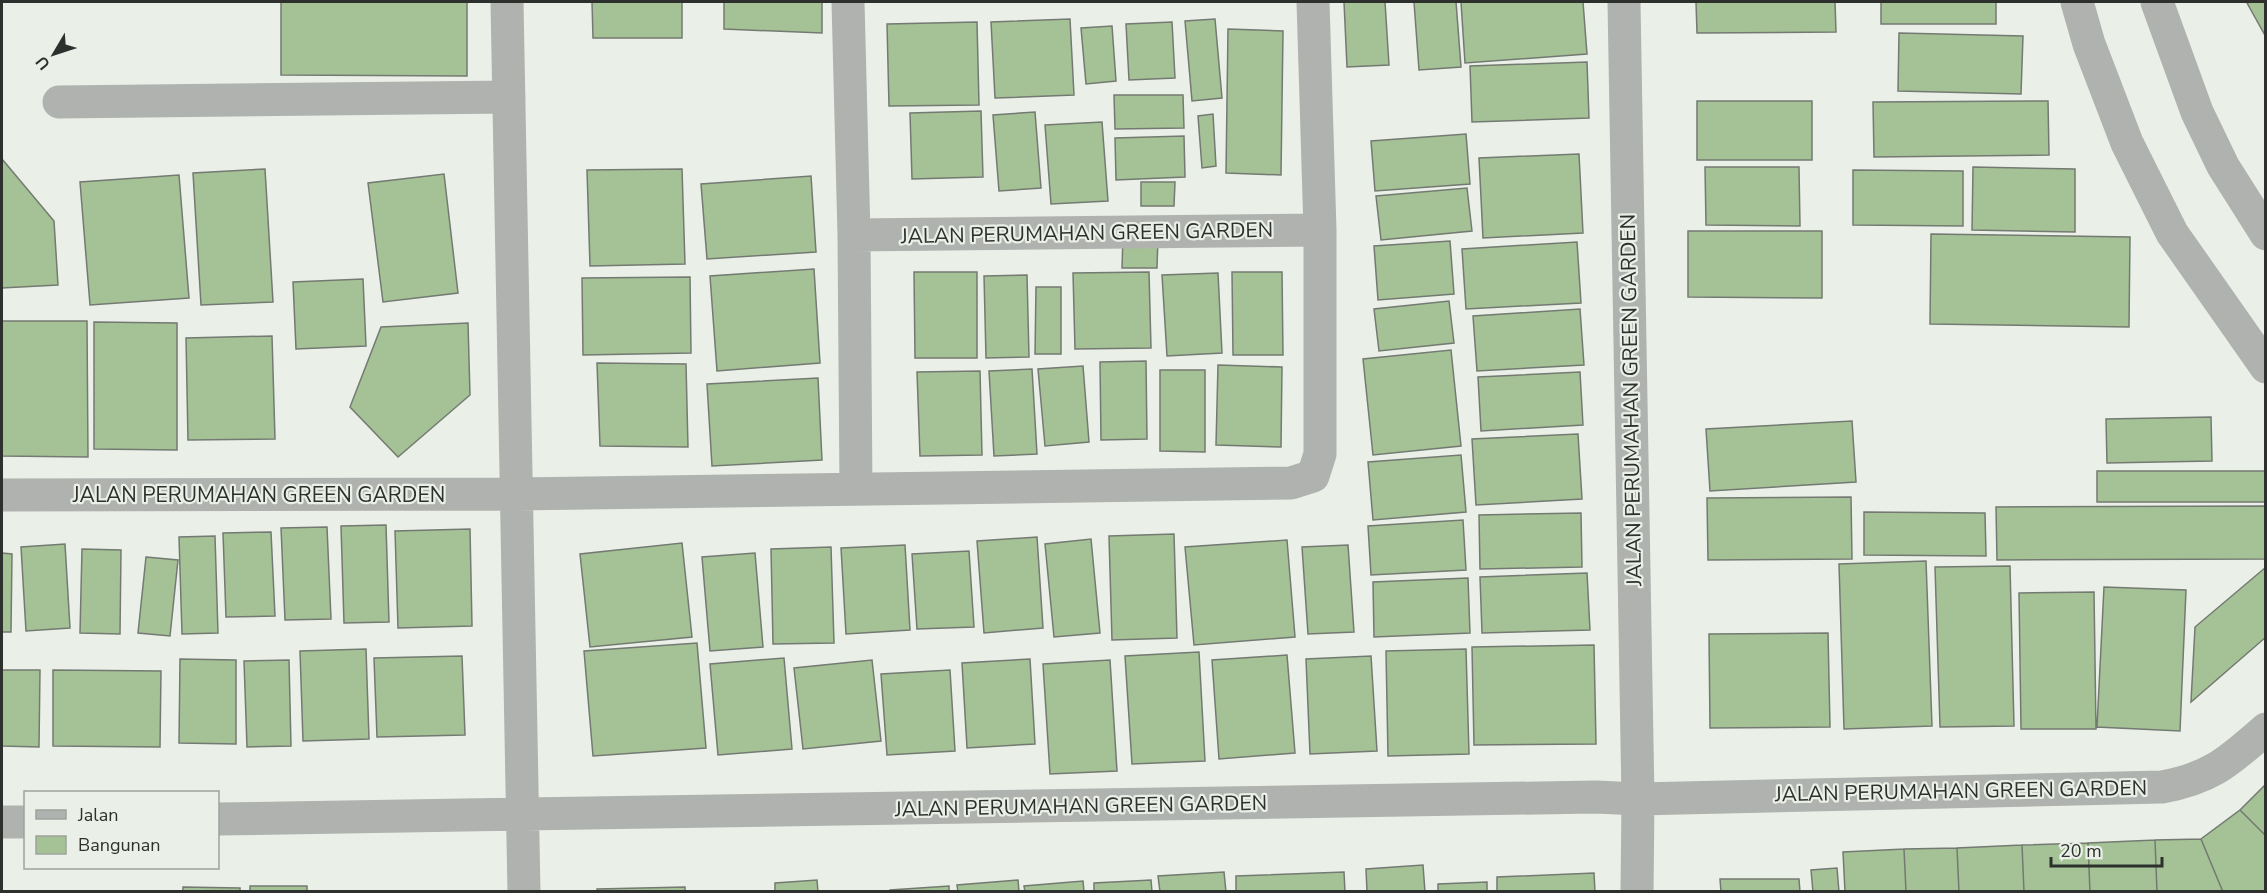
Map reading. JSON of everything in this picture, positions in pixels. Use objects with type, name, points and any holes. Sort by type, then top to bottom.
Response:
[{"type":"street","points":[[507,2],[524,891]]},
{"type":"street","points":[[848,2],[854,236],[856,489]]},
{"type":"street","name":"JALAN PERUMAHAN GREEN GARDEN","points":[[2,495],[517,494],[1291,483],[1313,476],[1320,454],[1320,230],[1313,2]]},
{"type":"street","name":"JALAN PERUMAHAN GREEN GARDEN","points":[[1623,2],[1638,799],[1637,891]]},
{"type":"street","points":[[2077,2],[2089,44],[2127,143],[2172,233],[2265,367]]},
{"type":"street","points":[[2157,2],[2197,112],[2223,166],[2265,234]]},
{"type":"street","points":[[59,102],[509,97]]},
{"type":"street","name":"JALAN PERUMAHAN GREEN GARDEN","points":[[854,236],[1320,230]]},
{"type":"street","name":"JALAN PERUMAHAN GREEN GARDEN","points":[[219,819],[1584,797],[1638,799],[2162,787],[2199,778],[2219,768],[2265,729]]},
{"type":"street","points":[[2,822],[24,822]]},
{"type":"building","points":[[281,2],[467,2],[467,76],[281,75]]},
{"type":"building","points":[[592,2],[682,2],[682,38],[593,38]]},
{"type":"building","points":[[724,2],[822,2],[822,33],[724,29]]},
{"type":"building","points":[[1344,2],[1385,2],[1389,65],[1347,67]]},
{"type":"building","points":[[1414,2],[1456,2],[1461,67],[1419,70]]},
{"type":"building","points":[[1461,2],[1583,2],[1587,54],[1465,63]]},
{"type":"building","points":[[1696,2],[1835,2],[1836,32],[1697,33]]},
{"type":"building","points":[[1881,2],[1996,2],[1996,24],[1881,24]]},
{"type":"building","points":[[2266,2],[2266,37],[2247,3]]},
{"type":"building","points":[[1070,19],[1074,95],[995,98],[991,22]]},
{"type":"building","points":[[1215,19],[1222,98],[1192,101],[1185,21]]},
{"type":"building","points":[[977,22],[979,105],[889,106],[887,24]]},
{"type":"building","points":[[1172,22],[1175,78],[1129,80],[1126,24]]},
{"type":"building","points":[[1112,26],[1116,81],[1086,84],[1081,28]]},
{"type":"building","points":[[1228,29],[1283,31],[1281,175],[1226,173]]},
{"type":"building","points":[[1899,33],[2023,36],[2021,94],[1898,91]]},
{"type":"building","points":[[1587,62],[1589,118],[1472,122],[1470,66]]},
{"type":"building","points":[[1114,95],[1183,95],[1184,128],[1115,129]]},
{"type":"building","points":[[1697,101],[1812,101],[1812,160],[1697,160]]},
{"type":"building","points":[[2048,101],[2049,155],[1874,157],[1873,102]]},
{"type":"building","points":[[981,111],[983,177],[912,179],[910,113]]},
{"type":"building","points":[[1035,112],[1041,188],[999,191],[993,115]]},
{"type":"building","points":[[1213,114],[1216,166],[1202,168],[1198,116]]},
{"type":"building","points":[[1102,122],[1108,201],[1051,204],[1045,125]]},
{"type":"building","points":[[1466,134],[1470,184],[1375,191],[1371,141]]},
{"type":"building","points":[[1184,136],[1185,177],[1116,180],[1115,138]]},
{"type":"building","points":[[1579,154],[1583,233],[1483,238],[1479,158]]},
{"type":"building","points":[[2,159],[54,221],[58,285],[2,288]]},
{"type":"building","points":[[1705,167],[1799,167],[1800,226],[1706,225]]},
{"type":"building","points":[[1973,167],[2075,169],[2075,232],[1972,230]]},
{"type":"building","points":[[265,169],[273,302],[201,305],[193,173]]},
{"type":"building","points":[[682,169],[685,264],[590,266],[587,170]]},
{"type":"building","points":[[1853,170],[1963,171],[1963,226],[1853,225]]},
{"type":"building","points":[[444,174],[458,293],[383,302],[368,183]]},
{"type":"building","points":[[179,175],[189,298],[90,305],[80,182]]},
{"type":"building","points":[[811,176],[816,252],[707,259],[701,184]]},
{"type":"building","points":[[1141,182],[1175,182],[1174,206],[1141,206]]},
{"type":"building","points":[[1467,188],[1472,231],[1381,240],[1376,196]]},
{"type":"building","points":[[1688,231],[1822,231],[1822,298],[1688,297]]},
{"type":"building","points":[[1931,234],[2130,237],[2129,327],[1930,324]]},
{"type":"building","points":[[1123,236],[1158,237],[1157,268],[1122,268]]},
{"type":"building","points":[[1450,241],[1454,294],[1378,300],[1374,246]]},
{"type":"building","points":[[1577,242],[1581,303],[1466,309],[1462,249]]},
{"type":"building","points":[[814,269],[820,363],[717,371],[710,276]]},
{"type":"building","points":[[914,272],[977,272],[977,358],[915,358]]},
{"type":"building","points":[[1149,272],[1151,348],[1075,349],[1073,273]]},
{"type":"building","points":[[1232,272],[1282,272],[1283,355],[1233,355]]},
{"type":"building","points":[[1218,273],[1222,353],[1167,356],[1162,275]]},
{"type":"building","points":[[1027,275],[1029,357],[986,358],[984,276]]},
{"type":"building","points":[[690,277],[691,353],[583,355],[582,278]]},
{"type":"building","points":[[363,279],[366,346],[296,349],[293,282]]},
{"type":"building","points":[[1036,287],[1061,287],[1061,354],[1035,354]]},
{"type":"building","points":[[1449,301],[1454,343],[1379,351],[1374,309]]},
{"type":"building","points":[[1580,309],[1584,365],[1477,371],[1473,316]]},
{"type":"building","points":[[2,321],[87,321],[88,457],[2,456]]},
{"type":"building","points":[[94,322],[177,323],[177,450],[94,449]]},
{"type":"building","points":[[468,323],[470,395],[398,457],[350,407],[381,327]]},
{"type":"building","points":[[272,336],[275,439],[188,440],[186,338]]},
{"type":"building","points":[[1451,350],[1461,446],[1373,455],[1363,359]]},
{"type":"building","points":[[1146,361],[1147,439],[1101,440],[1100,362]]},
{"type":"building","points":[[597,363],[686,364],[688,447],[600,446]]},
{"type":"building","points":[[1218,365],[1282,367],[1281,447],[1216,445]]},
{"type":"building","points":[[1083,366],[1089,442],[1045,446],[1038,369]]},
{"type":"building","points":[[1032,369],[1037,454],[994,456],[989,371]]},
{"type":"building","points":[[1160,370],[1205,370],[1205,452],[1160,451]]},
{"type":"building","points":[[980,371],[982,455],[920,456],[917,372]]},
{"type":"building","points":[[1580,372],[1583,425],[1481,431],[1478,377]]},
{"type":"building","points":[[818,378],[822,460],[712,466],[707,384]]},
{"type":"building","points":[[2211,417],[2212,461],[2107,463],[2106,419]]},
{"type":"building","points":[[1852,421],[1856,482],[1710,491],[1706,429]]},
{"type":"building","points":[[1578,434],[1582,499],[1476,505],[1472,439]]},
{"type":"building","points":[[1461,455],[1466,512],[1373,520],[1368,462]]},
{"type":"building","points":[[2097,471],[2266,471],[2266,502],[2097,502]]},
{"type":"building","points":[[1851,497],[1852,559],[1708,560],[1707,498]]},
{"type":"building","points":[[2266,506],[2266,559],[1997,560],[1996,507]]},
{"type":"building","points":[[1864,512],[1985,513],[1986,556],[1864,555]]},
{"type":"building","points":[[1581,513],[1582,567],[1480,569],[1479,515]]},
{"type":"building","points":[[1463,520],[1466,570],[1371,575],[1368,526]]},
{"type":"building","points":[[386,525],[389,622],[344,623],[341,526]]},
{"type":"building","points":[[327,527],[331,619],[285,620],[281,528]]},
{"type":"building","points":[[470,529],[472,626],[398,628],[395,531]]},
{"type":"building","points":[[271,532],[275,616],[226,617],[223,533]]},
{"type":"building","points":[[1174,534],[1177,638],[1112,640],[1109,536]]},
{"type":"building","points":[[215,536],[218,633],[182,634],[179,537]]},
{"type":"building","points":[[1037,537],[1043,628],[984,633],[977,541]]},
{"type":"building","points":[[1091,539],[1100,633],[1054,637],[1045,544]]},
{"type":"building","points":[[1287,540],[1295,637],[1194,645],[1185,547]]},
{"type":"building","points":[[682,543],[692,637],[590,647],[580,554]]},
{"type":"building","points":[[65,544],[70,628],[26,631],[21,547]]},
{"type":"building","points":[[905,545],[910,630],[846,634],[841,548]]},
{"type":"building","points":[[1348,545],[1354,632],[1308,634],[1302,547]]},
{"type":"building","points":[[831,547],[834,643],[773,644],[771,549]]},
{"type":"building","points":[[82,549],[121,550],[120,634],[80,633]]},
{"type":"building","points":[[969,551],[974,627],[917,629],[912,554]]},
{"type":"building","points":[[2,553],[12,554],[11,632],[2,632]]},
{"type":"building","points":[[755,553],[763,647],[710,651],[702,557]]},
{"type":"building","points":[[146,557],[178,560],[170,636],[138,633]]},
{"type":"building","points":[[1926,561],[1932,726],[1844,729],[1839,564]]},
{"type":"building","points":[[2010,566],[2014,726],[1940,727],[1935,567]]},
{"type":"building","points":[[2266,567],[2266,637],[2191,702],[2195,627]]},
{"type":"building","points":[[1587,573],[1590,630],[1482,633],[1480,577]]},
{"type":"building","points":[[1468,578],[1470,633],[1374,637],[1373,582]]},
{"type":"building","points":[[2104,587],[2186,590],[2180,731],[2097,727]]},
{"type":"building","points":[[2094,592],[2096,729],[2021,729],[2019,593]]},
{"type":"building","points":[[1828,633],[1830,727],[1710,728],[1709,634]]},
{"type":"building","points":[[697,643],[706,748],[593,756],[584,651]]},
{"type":"building","points":[[1594,645],[1596,744],[1474,745],[1472,647]]},
{"type":"building","points":[[366,649],[369,739],[303,741],[300,651]]},
{"type":"building","points":[[1466,649],[1469,754],[1388,756],[1386,651]]},
{"type":"building","points":[[1199,652],[1205,761],[1132,764],[1125,656]]},
{"type":"building","points":[[1287,655],[1295,753],[1219,759],[1212,660]]},
{"type":"building","points":[[462,656],[465,735],[377,737],[374,658]]},
{"type":"building","points":[[1371,656],[1377,751],[1310,754],[1306,659]]},
{"type":"building","points":[[784,658],[792,749],[718,755],[710,664]]},
{"type":"building","points":[[180,659],[236,660],[236,744],[179,743]]},
{"type":"building","points":[[1030,659],[1035,744],[967,748],[962,663]]},
{"type":"building","points":[[289,660],[291,746],[247,747],[244,661]]},
{"type":"building","points":[[872,660],[881,741],[803,749],[794,668]]},
{"type":"building","points":[[1110,660],[1117,771],[1050,774],[1043,664]]},
{"type":"building","points":[[2,670],[40,670],[39,747],[2,746]]},
{"type":"building","points":[[53,670],[161,671],[160,747],[53,746]]},
{"type":"building","points":[[950,670],[955,751],[887,755],[881,674]]},
{"type":"building","points":[[2266,784],[2266,836],[2240,810]]},
{"type":"building","points":[[2240,810],[2266,836],[2266,892],[2223,892],[2201,839]]},
{"type":"building","points":[[2201,839],[2223,892],[2157,892],[2155,840]]},
{"type":"building","points":[[2155,840],[2157,892],[2090,892],[2088,843]]},
{"type":"building","points":[[2088,843],[2090,892],[2024,892],[2022,845]]},
{"type":"building","points":[[2022,845],[2024,892],[1959,892],[1957,848]]},
{"type":"building","points":[[1957,848],[1959,892],[1906,892],[1904,849]]},
{"type":"building","points":[[1904,849],[1906,892],[1845,892],[1843,852]]},
{"type":"building","points":[[1423,865],[1425,892],[1367,892],[1366,869]]},
{"type":"building","points":[[1837,868],[1839,892],[1813,892],[1811,870]]},
{"type":"building","points":[[1224,872],[1226,892],[1160,892],[1158,876]]},
{"type":"building","points":[[1344,872],[1345,892],[1236,892],[1236,876]]},
{"type":"building","points":[[1594,873],[1595,892],[1497,892],[1497,877]]},
{"type":"building","points":[[1720,879],[1799,879],[1800,892],[1721,892]]},
{"type":"building","points":[[817,880],[818,892],[775,892],[775,883]]},
{"type":"building","points":[[1018,880],[1019,892],[958,892],[957,885]]},
{"type":"building","points":[[1151,880],[1152,892],[1094,892],[1094,883]]},
{"type":"building","points":[[1083,881],[1084,892],[1025,892],[1024,886]]},
{"type":"building","points":[[1487,882],[1487,892],[1438,892],[1438,884]]},
{"type":"building","points":[[250,886],[307,886],[307,892],[250,892]]},
{"type":"building","points":[[949,886],[949,892],[890,892],[890,890]]},
{"type":"building","points":[[183,887],[240,888],[240,892],[183,892]]},
{"type":"building","points":[[685,887],[685,892],[597,892],[597,889]]}]
